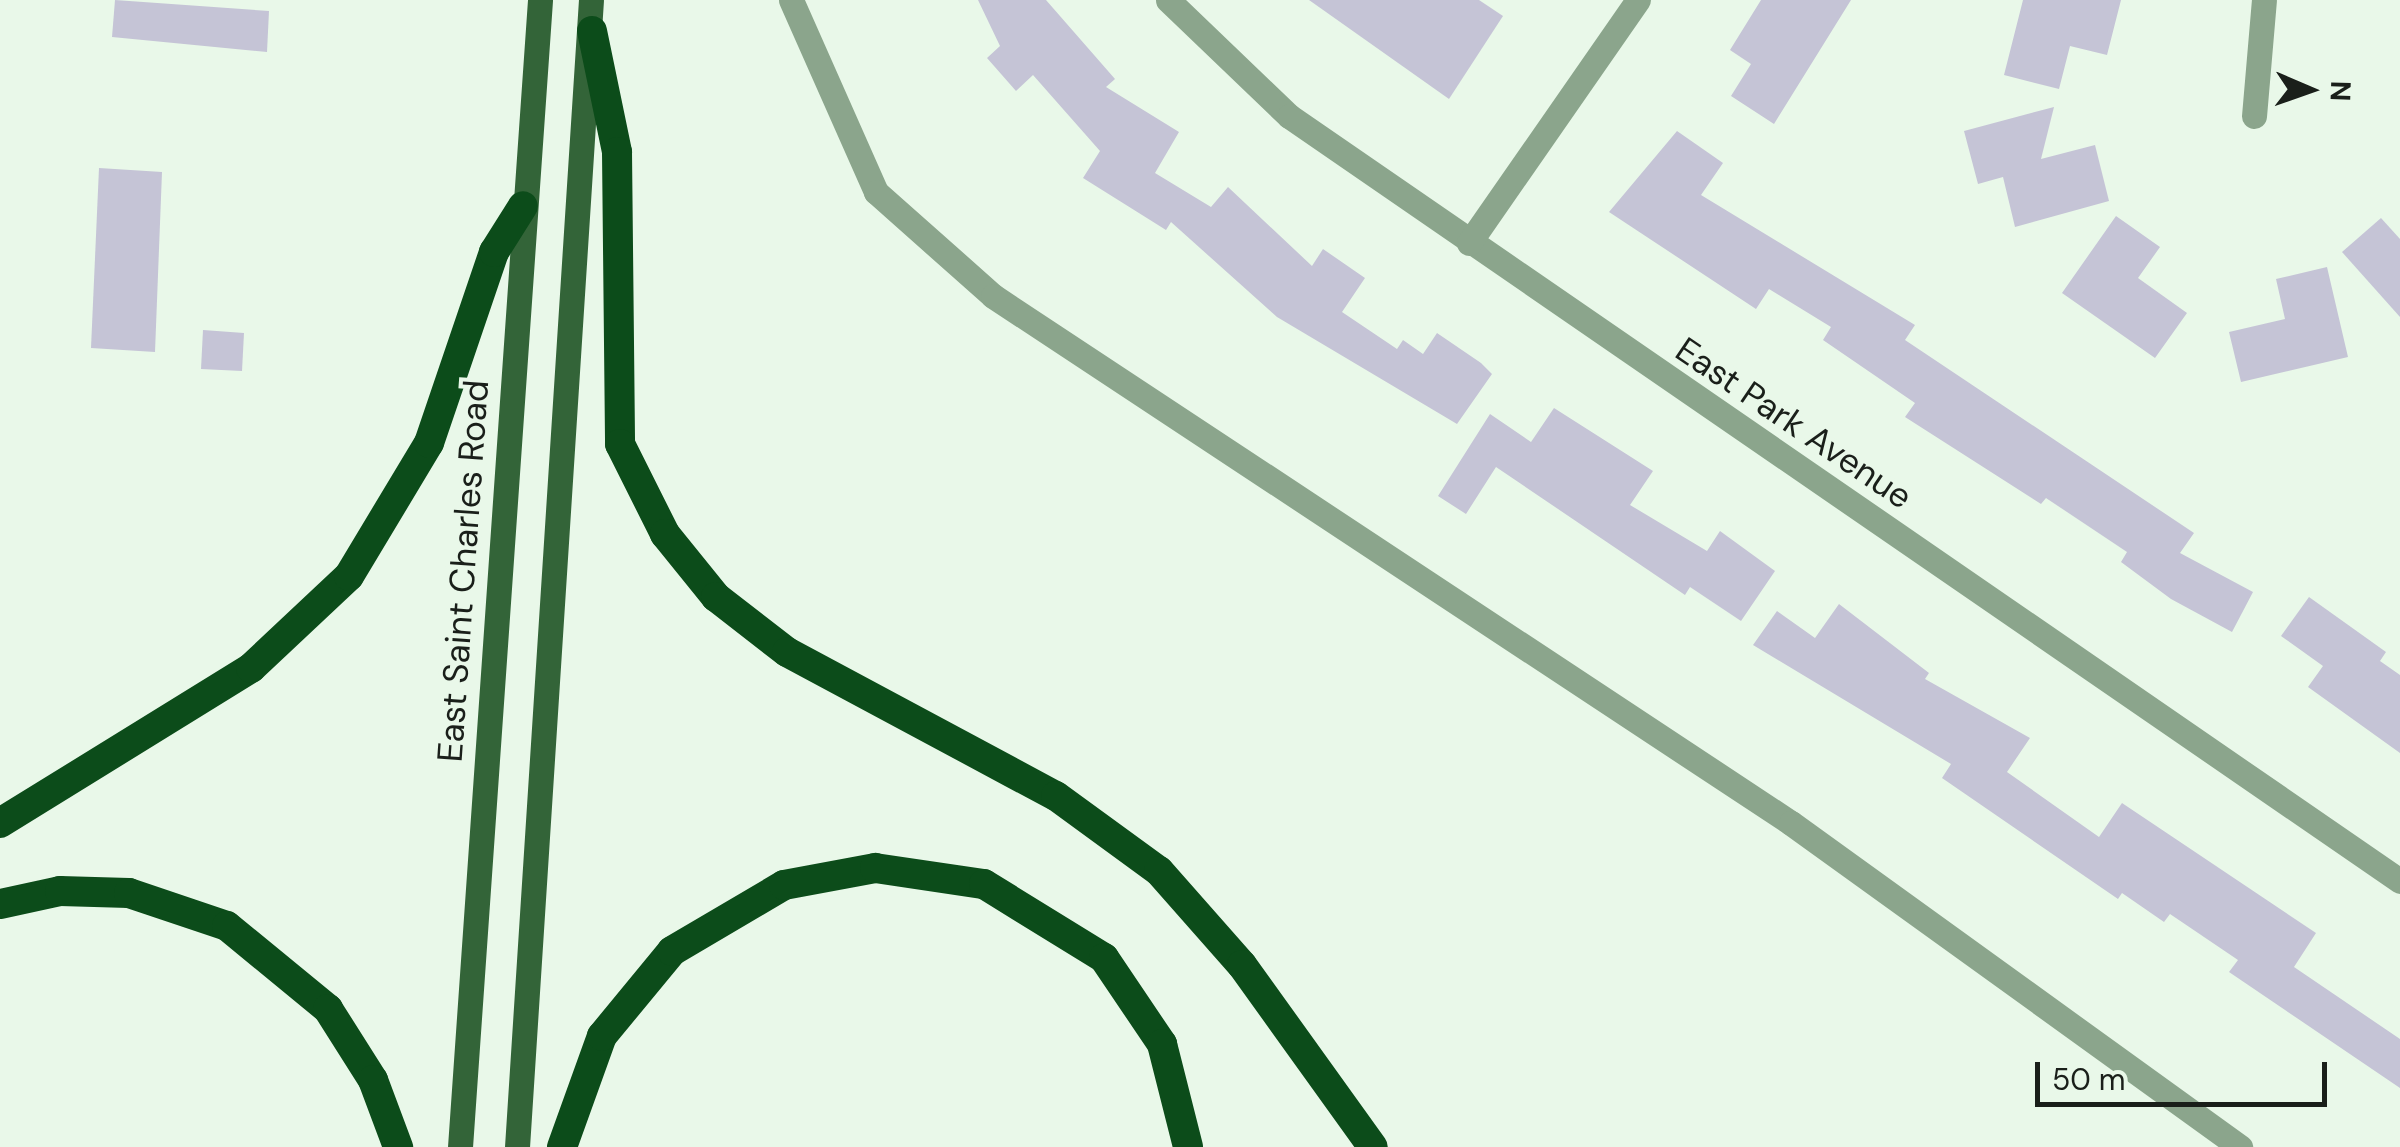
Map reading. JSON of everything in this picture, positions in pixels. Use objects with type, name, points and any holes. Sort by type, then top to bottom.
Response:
[{"type":"highway","points":[[592,32],[617,152],[620,444],[665,534],[716,597],[787,652],[1056,796],[1159,871],[1242,965],[1373,1147]]},
{"type":"highway","points":[[0,823],[251,668],[349,576],[428,443],[494,252],[523,206]]},
{"type":"highway","points":[[562,1147],[602,1036],[672,951],[784,885],[875,868],[984,884],[1104,958],[1162,1044],[1188,1147]]},
{"type":"highway","points":[[0,904],[60,891],[128,893],[228,926],[328,1008],[372,1080],[398,1147]]},
{"type":"main road","name":"East Saint Charles Road","points":[[460,1147],[540,0]]},
{"type":"main road","points":[[517,1147],[592,32],[591,0]]},
{"type":"street","points":[[791,0],[876,192],[992,296],[1791,823],[2240,1147]]},
{"type":"street","name":"East Park Avenue","points":[[1168,0],[1289,116],[2400,881]]},
{"type":"street","points":[[1470,244],[1638,0]]},
{"type":"street","points":[[2254,116],[2264,0]]},
{"type":"building","points":[[115,0],[269,11],[267,52],[112,37]]},
{"type":"building","points":[[978,0],[1046,0],[1115,79],[1106,87],[1179,132],[1155,173],[1211,207],[1228,187],[1312,266],[1323,249],[1365,278],[1342,312],[1397,349],[1403,340],[1423,354],[1437,333],[1481,363],[1492,374],[1457,424],[1277,317],[1171,222],[1166,230],[1083,178],[1100,151],[1033,75],[1016,91],[987,58],[1000,46]]},
{"type":"building","points":[[1309,0],[1479,0],[1503,16],[1449,99]]},
{"type":"building","points":[[1761,0],[1851,0],[1774,124],[1731,96],[1751,64],[1730,50]]},
{"type":"building","points":[[2023,0],[2121,0],[2107,55],[2070,46],[2059,89],[2004,75]]},
{"type":"building","points":[[2054,107],[2041,159],[2095,145],[2109,201],[2015,227],[2003,177],[1978,184],[1964,131]]},
{"type":"building","points":[[1677,131],[1723,163],[1701,195],[1915,325],[1905,340],[2194,533],[2180,553],[2253,592],[2232,632],[2171,599],[2121,562],[2127,552],[2046,498],[2041,504],[1905,417],[1915,403],[1823,340],[1831,327],[1769,289],[1756,309],[1609,212]]},
{"type":"building","points":[[99,168],[162,172],[155,352],[91,348]]},
{"type":"building","points":[[2116,216],[2160,247],[2138,278],[2187,313],[2155,358],[2062,293]]},
{"type":"building","points":[[2381,218],[2400,239],[2400,317],[2342,252]]},
{"type":"building","points":[[2327,267],[2348,357],[2241,382],[2229,332],[2285,319],[2276,279]]},
{"type":"building","points":[[203,330],[244,333],[242,371],[201,369]]},
{"type":"building","points":[[1554,408],[1653,471],[1630,505],[1707,551],[1720,531],[1775,571],[1741,621],[1690,587],[1685,595],[1496,467],[1466,514],[1438,496],[1490,414],[1531,442]]},
{"type":"building","points":[[2309,597],[2386,652],[2380,661],[2400,675],[2400,753],[2308,687],[2323,666],[2281,636]]},
{"type":"building","points":[[1839,604],[1929,673],[1925,679],[2030,738],[2007,772],[2099,837],[2122,803],[2316,933],[2294,967],[2400,1039],[2400,1088],[2229,972],[2238,960],[2170,914],[2164,922],[2122,893],[2118,899],[1942,778],[1951,764],[1753,645],[1777,611],[1815,638]]}]
